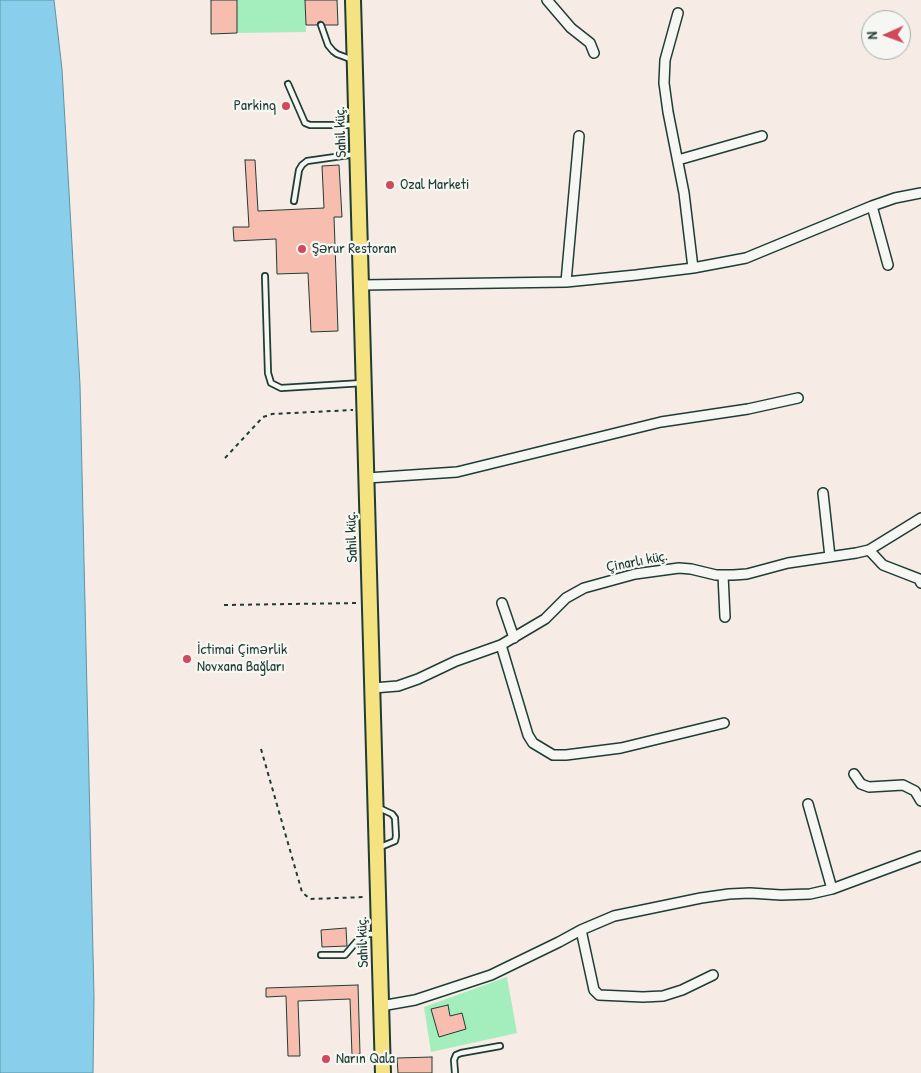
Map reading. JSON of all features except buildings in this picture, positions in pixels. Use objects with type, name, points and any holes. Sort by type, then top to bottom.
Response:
[{"type":"main road","name":"Sahil küç.","points":[[354,0],[383,1073]]},
{"type":"street","points":[[547,0],[571,28],[590,43],[594,53]]},
{"type":"street","points":[[678,13],[665,60],[664,83],[678,160],[693,268]]},
{"type":"street","points":[[566,282],[579,136]]},
{"type":"street","points":[[678,160],[762,136]]},
{"type":"street","points":[[361,285],[566,282],[636,276],[693,268],[746,258],[872,206],[895,198],[921,193]]},
{"type":"street","points":[[872,206],[888,265]]},
{"type":"street","points":[[367,478],[457,472],[661,422],[748,409],[798,398]]},
{"type":"street","points":[[823,493],[830,557]]},
{"type":"street","name":"Çinarlı küç.","points":[[373,688],[398,686],[456,661],[500,645],[545,619],[566,598],[584,588],[635,574],[678,568],[691,568],[723,576],[747,574],[788,563],[869,550],[921,518]]},
{"type":"street","points":[[869,550],[884,565],[919,579],[921,583]]},
{"type":"street","points":[[723,576],[725,618]]},
{"type":"street","points":[[502,603],[514,638]]},
{"type":"street","points":[[500,645],[528,735],[533,743],[553,755],[621,748],[724,723]]},
{"type":"street","points":[[854,774],[861,784],[869,787],[903,785],[915,791],[921,801]]},
{"type":"street","points":[[808,804],[832,889]]},
{"type":"street","points":[[381,1006],[415,1000],[491,975],[581,930],[614,916],[701,898],[750,893],[810,894],[832,889],[921,856]]},
{"type":"street","points":[[581,930],[594,990],[599,994],[643,997],[663,996],[682,990],[714,975]]},
{"type":"lane","points":[[320,25],[332,51],[355,61]]},
{"type":"lane","points":[[288,84],[305,123],[310,125],[357,125]]},
{"type":"lane","points":[[294,201],[299,170],[307,161],[358,154]]},
{"type":"lane","points":[[264,276],[268,373],[271,383],[281,388],[364,383]]},
{"type":"lane","points":[[376,806],[392,814],[395,818],[396,836],[395,841],[377,848]]},
{"type":"lane","points":[[321,955],[345,955],[363,934],[379,934]]},
{"type":"lane","points":[[455,1073],[454,1060],[456,1055],[500,1046]]},
{"type":"path","points":[[225,458],[264,416],[365,409]]},
{"type":"path","points":[[224,605],[370,603]]},
{"type":"path","points":[[261,749],[302,892],[310,899],[378,897]]},
{"type":"green space","points":[[237,0],[305,0],[306,32],[237,33]]},
{"type":"green space","points":[[507,977],[517,1033],[431,1052],[424,1007]]},
{"type":"water","points":[[0,0],[54,0],[62,69],[80,385],[94,997],[93,1073],[0,1073]]},
{"type":"place","name":"Parkinq","points":[[286,106]]},
{"type":"place","name":"Ozal Marketi","points":[[390,185]]},
{"type":"place","name":"Şərur Restoran","points":[[302,249]]},
{"type":"place","name":"İctimai Çimərlik Novxana Bağları","points":[[187,659]]},
{"type":"place","name":"Narın Qala","points":[[326,1059]]}]
